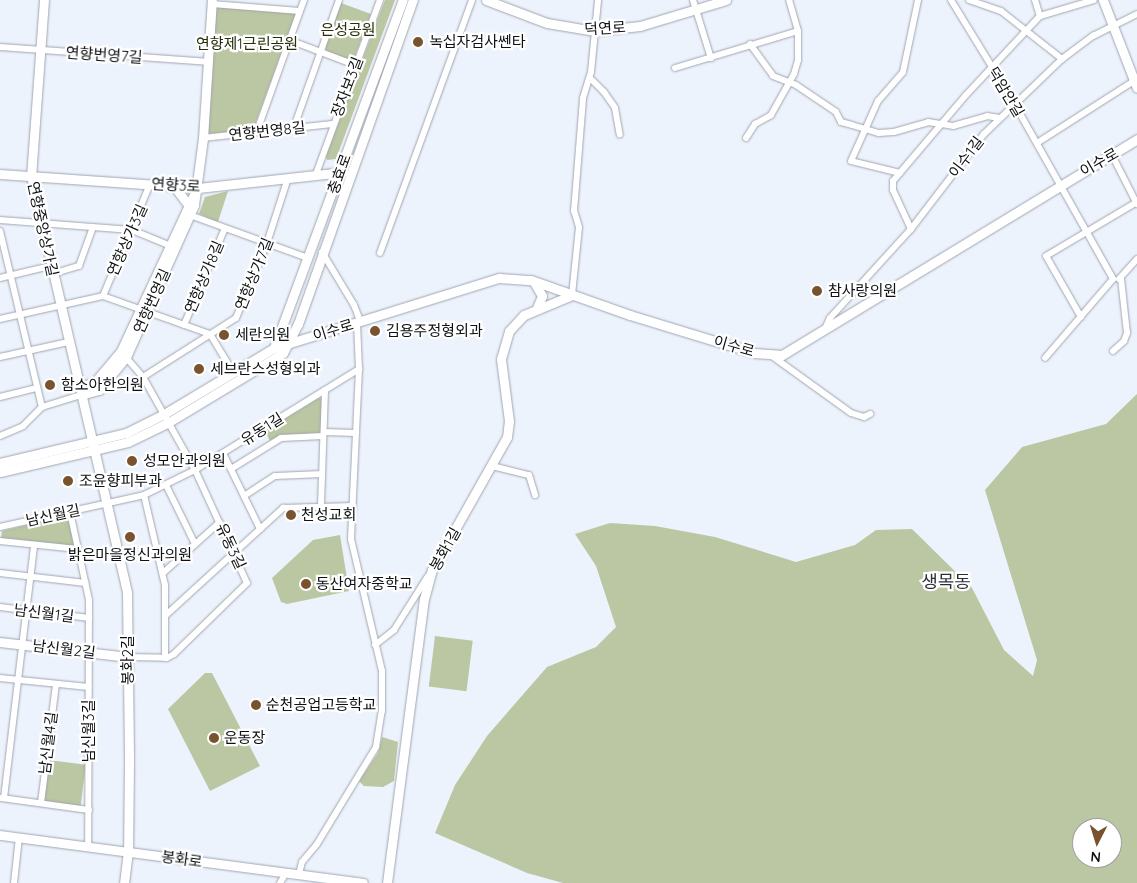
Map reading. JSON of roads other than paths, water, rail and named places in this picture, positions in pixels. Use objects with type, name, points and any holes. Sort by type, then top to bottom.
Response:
[{"type":"street","name":"연향중앙상가길","points":[[44,0],[31,176],[51,270],[92,441]]},
{"type":"street","points":[[257,131],[304,0]]},
{"type":"street","points":[[294,127],[339,0]]},
{"type":"street","name":"장자보3길","points":[[316,174],[332,124],[380,0]]},
{"type":"street","name":"충효로","points":[[274,348],[403,0]]},
{"type":"street","name":"충효로","points":[[290,343],[413,0]]},
{"type":"street","points":[[380,253],[472,0]]},
{"type":"street","name":"덕연로","points":[[486,0],[547,23],[595,31],[640,26],[694,4],[726,0]]},
{"type":"street","points":[[572,295],[579,227],[574,211],[583,98],[590,78],[598,0]]},
{"type":"street","points":[[746,138],[755,124],[771,115],[789,82],[798,60],[798,31],[789,0]]},
{"type":"street","points":[[900,173],[851,161],[878,101],[903,72],[918,0]]},
{"type":"street","name":"덕암안길","points":[[951,0],[1014,103],[1086,231],[1117,279]]},
{"type":"street","points":[[969,0],[1002,11],[1062,59]]},
{"type":"street","points":[[1036,0],[1040,16]]},
{"type":"street","points":[[911,230],[893,190],[893,181],[1040,16],[1094,0]]},
{"type":"street","points":[[1037,143],[1136,85],[1103,0]]},
{"type":"street","points":[[212,2],[256,4],[300,10]]},
{"type":"street","name":"연향번영길","points":[[80,391],[98,390],[124,354],[198,188],[212,2]]},
{"type":"street","points":[[694,4],[711,58]]},
{"type":"street","name":"이수1길","points":[[824,331],[830,318],[911,230],[984,134],[1014,103],[1062,59],[1113,25],[1137,14]]},
{"type":"street","points":[[675,68],[798,31]]},
{"type":"street","points":[[290,40],[355,65]]},
{"type":"street","points":[[750,44],[773,76],[789,82],[836,112],[841,122],[894,132],[928,122],[960,126],[987,116],[1000,118]]},
{"type":"street","name":"연향번영7길","points":[[0,48],[207,62]]},
{"type":"street","points":[[590,78],[604,92],[615,108],[620,135]]},
{"type":"street","name":"연향번영8길","points":[[203,138],[332,124]]},
{"type":"street","name":"이수로","points":[[0,463],[126,433],[167,418],[233,372],[274,348],[489,279],[534,282],[772,356],[790,352],[1060,184],[1137,139]]},
{"type":"street","points":[[1081,317],[1046,256],[1137,203],[1112,155]]},
{"type":"street","name":"연향3로","points":[[0,174],[198,188],[340,171],[351,172]]},
{"type":"street","name":"연향상가7길","points":[[143,377],[241,312],[267,243],[288,178]]},
{"type":"street","name":"연향상가3길","points":[[102,296],[132,230],[150,184]]},
{"type":"street","points":[[174,186],[189,209],[212,187]]},
{"type":"street","name":"연향상가8길","points":[[189,209],[225,228],[308,258]]},
{"type":"street","points":[[0,220],[132,230],[173,247]]},
{"type":"street","points":[[0,278],[78,266],[93,227]]},
{"type":"street","name":"연향상가8길","points":[[184,325],[225,228]]},
{"type":"street","points":[[0,231],[42,407]]},
{"type":"street","points":[[299,874],[302,862],[317,844],[376,747],[382,686],[375,645],[351,539],[359,369],[358,322],[354,305],[322,252]]},
{"type":"street","points":[[1044,358],[1137,258]]},
{"type":"street","points":[[1113,351],[1124,341],[1127,332],[1117,279]]},
{"type":"street","points":[[534,282],[542,296],[537,308]]},
{"type":"street","name":"봉화1길","points":[[387,883],[424,599],[432,570],[507,437],[509,422],[501,365],[502,350],[516,321],[537,308],[572,295]]},
{"type":"street","name":"연향상가3길","points":[[0,319],[102,296],[144,311]]},
{"type":"street","name":"연향상가8길","points":[[144,311],[210,334],[233,372]]},
{"type":"street","points":[[298,324],[301,335],[308,337]]},
{"type":"street","points":[[0,357],[68,342]]},
{"type":"street","name":"이수로","points":[[0,472],[128,442],[283,353],[290,343]]},
{"type":"street","points":[[124,354],[143,377]]},
{"type":"street","points":[[772,356],[851,413],[864,417],[870,414]]},
{"type":"street","name":"유동1길","points":[[107,504],[144,495],[195,470],[359,369]]},
{"type":"street","name":"유동3길","points":[[143,377],[195,470],[235,553],[246,586],[174,654],[164,658]]},
{"type":"street","points":[[0,397],[37,388]]},
{"type":"street","points":[[321,505],[325,390]]},
{"type":"street","points":[[0,436],[23,426],[42,407],[80,391]]},
{"type":"street","points":[[231,469],[281,438],[356,433]]},
{"type":"street","name":"봉화2길","points":[[92,441],[127,593],[128,851],[124,883]]},
{"type":"street","points":[[223,453],[260,529]]},
{"type":"street","points":[[492,466],[529,474],[535,495]]},
{"type":"street","points":[[244,496],[275,476],[322,474]]},
{"type":"street","points":[[166,485],[195,544]]},
{"type":"street","points":[[128,657],[164,658],[166,615],[163,573],[144,495]]},
{"type":"street","name":"남신월길","points":[[0,527],[107,504]]},
{"type":"street","points":[[166,615],[283,508],[321,505],[352,506]]},
{"type":"street","name":"남신월1길","points":[[70,512],[85,583],[89,618],[89,652]]},
{"type":"street","points":[[163,573],[220,522]]},
{"type":"street","points":[[0,541],[78,549]]},
{"type":"street","points":[[34,545],[2,798],[88,810]]},
{"type":"street","points":[[375,645],[394,630],[432,570]]},
{"type":"street","points":[[0,573],[85,583]]},
{"type":"street","name":"남신월1길","points":[[0,607],[89,618]]},
{"type":"street","name":"남신월2길","points":[[0,642],[128,657]]},
{"type":"street","name":"남신월3길","points":[[88,846],[89,652]]},
{"type":"street","points":[[0,678],[89,687]]},
{"type":"street","name":"남신월4길","points":[[41,803],[56,684]]},
{"type":"street","name":"봉화로","points":[[0,835],[363,883]]},
{"type":"street","points":[[14,883],[19,837]]},
{"type":"street","points":[[280,883],[286,873]]},
{"type":"place","name":"녹십자검사쎈타","points":[[418,42]]},
{"type":"place","name":"참사랑의원","points":[[817,291]]},
{"type":"place","name":"김용주정형외과","points":[[375,331]]},
{"type":"place","name":"세란의원","points":[[224,335]]},
{"type":"place","name":"세브란스성형외과","points":[[199,369]]},
{"type":"place","name":"함소아한의원","points":[[50,385]]},
{"type":"place","name":"성모안과의원","points":[[132,461]]},
{"type":"place","name":"조윤향피부과","points":[[68,481]]},
{"type":"place","name":"천성교회","points":[[291,515]]},
{"type":"place","name":"밝은마을정신과의원","points":[[130,537]]},
{"type":"place","name":"동산여자중학교","points":[[306,584]]},
{"type":"place","name":"순천공업고등학교","points":[[256,705]]},
{"type":"place","name":"운동장","points":[[214,738]]},
{"type":"district","name":"생목동","points":[[946,582]]},
{"type":"park label","name":"은성공원","points":[[348,30]]},
{"type":"park label","name":"연향제1근린공원","points":[[247,44]]}]
